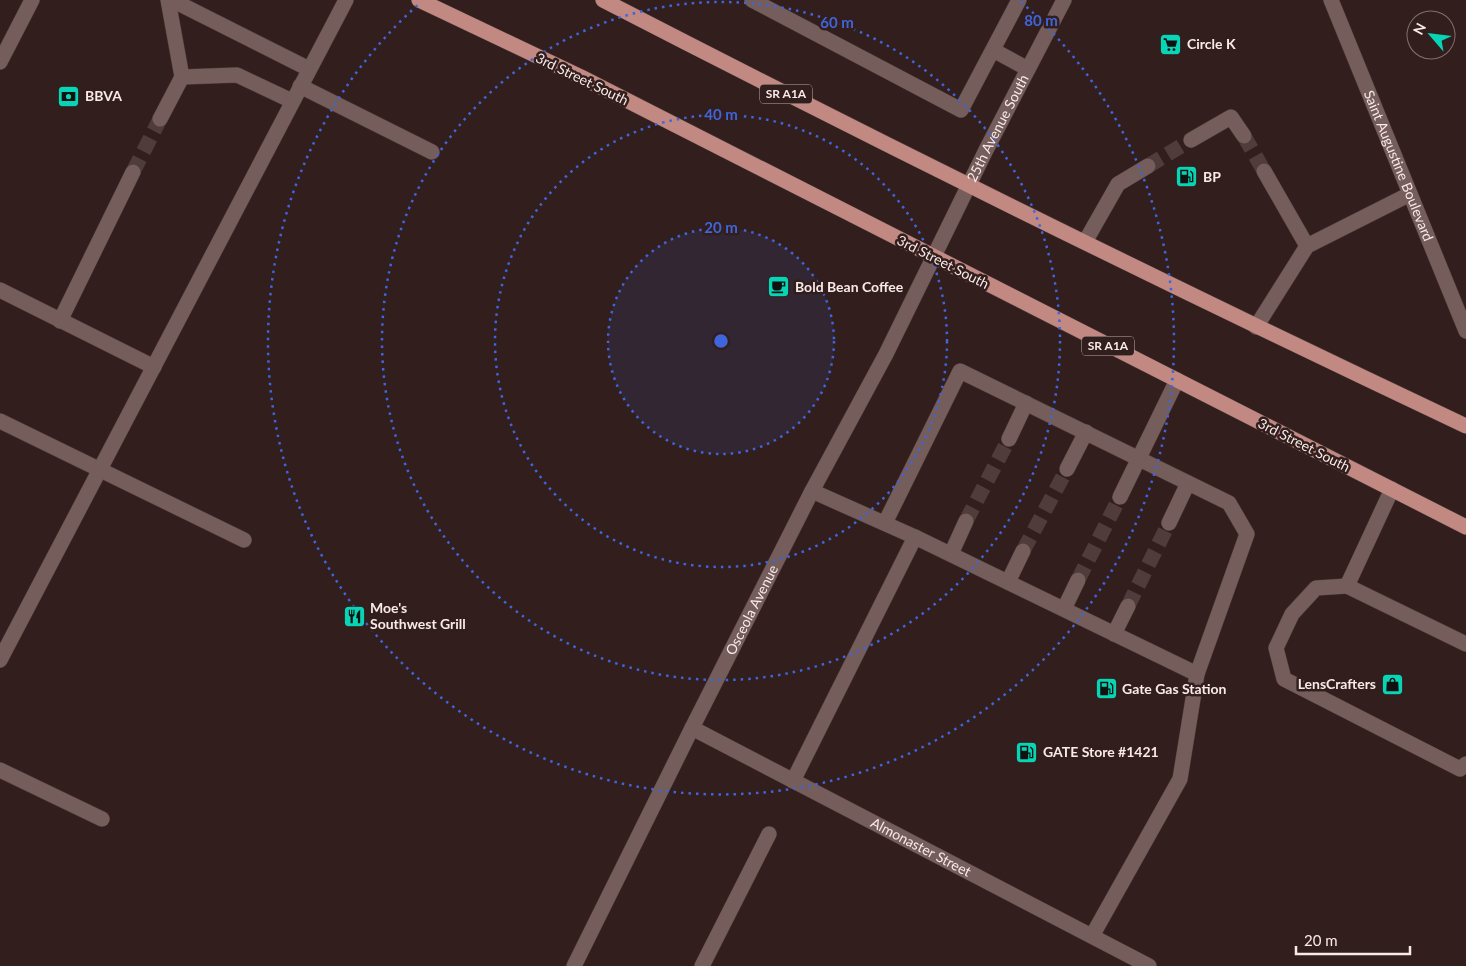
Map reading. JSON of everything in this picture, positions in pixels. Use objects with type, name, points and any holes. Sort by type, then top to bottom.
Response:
[{"type":"main road","name":"3rd Street South","points":[[419,0],[589,82],[1466,527]]},
{"type":"main road","name":"SR A1A","points":[[603,0],[766,84],[1256,327],[1466,426]]},
{"type":"street","points":[[0,62],[32,0]]},
{"type":"street","points":[[170,0],[309,69]]},
{"type":"street","points":[[160,119],[182,77],[170,0]]},
{"type":"street","points":[[0,660],[346,0]]},
{"type":"street","points":[[752,0],[961,110],[1019,0]]},
{"type":"street","name":"25th Avenue South","points":[[932,257],[1064,0]]},
{"type":"street","name":"Saint Augustine Boulevard","points":[[1332,0],[1466,331]]},
{"type":"street","points":[[993,50],[1028,69]]},
{"type":"street","points":[[182,77],[237,75],[292,101]]},
{"type":"street","points":[[300,86],[432,152]]},
{"type":"street","points":[[1191,140],[1231,117],[1244,136]]},
{"type":"street","points":[[1085,242],[1118,184],[1148,166]]},
{"type":"street","points":[[60,321],[133,172]]},
{"type":"street","points":[[1264,172],[1306,246]]},
{"type":"street","points":[[1256,327],[1306,246],[1410,194]]},
{"type":"street","name":"Osceola Avenue","points":[[574,966],[812,492],[886,354],[932,257]]},
{"type":"street","points":[[0,290],[154,367]]},
{"type":"street","points":[[886,523],[960,371],[1228,503],[1247,534],[1197,674],[1180,779],[1092,936]]},
{"type":"street","points":[[1120,497],[1177,380]]},
{"type":"street","points":[[1008,439],[1026,403]]},
{"type":"street","points":[[0,421],[244,540]]},
{"type":"street","points":[[1067,469],[1086,432]]},
{"type":"street","points":[[1168,522],[1188,483]]},
{"type":"street","points":[[1347,586],[1392,489]]},
{"type":"street","points":[[812,492],[886,523],[1197,674]]},
{"type":"street","points":[[951,554],[966,522]]},
{"type":"street","points":[[792,781],[914,537]]},
{"type":"street","points":[[1008,582],[1023,551]]},
{"type":"street","points":[[1064,609],[1078,580]]},
{"type":"street","points":[[1466,644],[1347,586],[1316,588],[1292,614],[1276,648],[1284,678],[1460,769],[1466,764]]},
{"type":"street","points":[[1114,634],[1128,606]]},
{"type":"street","name":"Almonaster Street","points":[[692,728],[1149,966]]},
{"type":"street","points":[[0,770],[102,819]]},
{"type":"street","points":[[702,966],[769,834]]},
{"type":"tunnel","points":[[133,172],[160,119]]},
{"type":"tunnel","points":[[1244,136],[1264,171]]},
{"type":"tunnel","points":[[1148,166],[1191,140]]},
{"type":"tunnel","points":[[966,521],[1009,439]]},
{"type":"tunnel","points":[[1023,551],[1067,469]]},
{"type":"tunnel","points":[[1078,580],[1120,497]]},
{"type":"tunnel","points":[[1128,606],[1169,523]]},
{"type":"place","name":"Circle K","points":[[1171,44]]},
{"type":"place","name":"BBVA","points":[[69,96]]},
{"type":"place","name":"BP","points":[[1187,177]]},
{"type":"place","name":"Bold Bean Coffee","points":[[779,287]]},
{"type":"place","name":"Moe's Southwest Grill","points":[[354,616]]},
{"type":"place","name":"LensCrafters","points":[[1392,684]]},
{"type":"place","name":"Gate Gas Station","points":[[1106,689]]},
{"type":"place","name":"GATE Store #1421","points":[[1027,752]]}]
